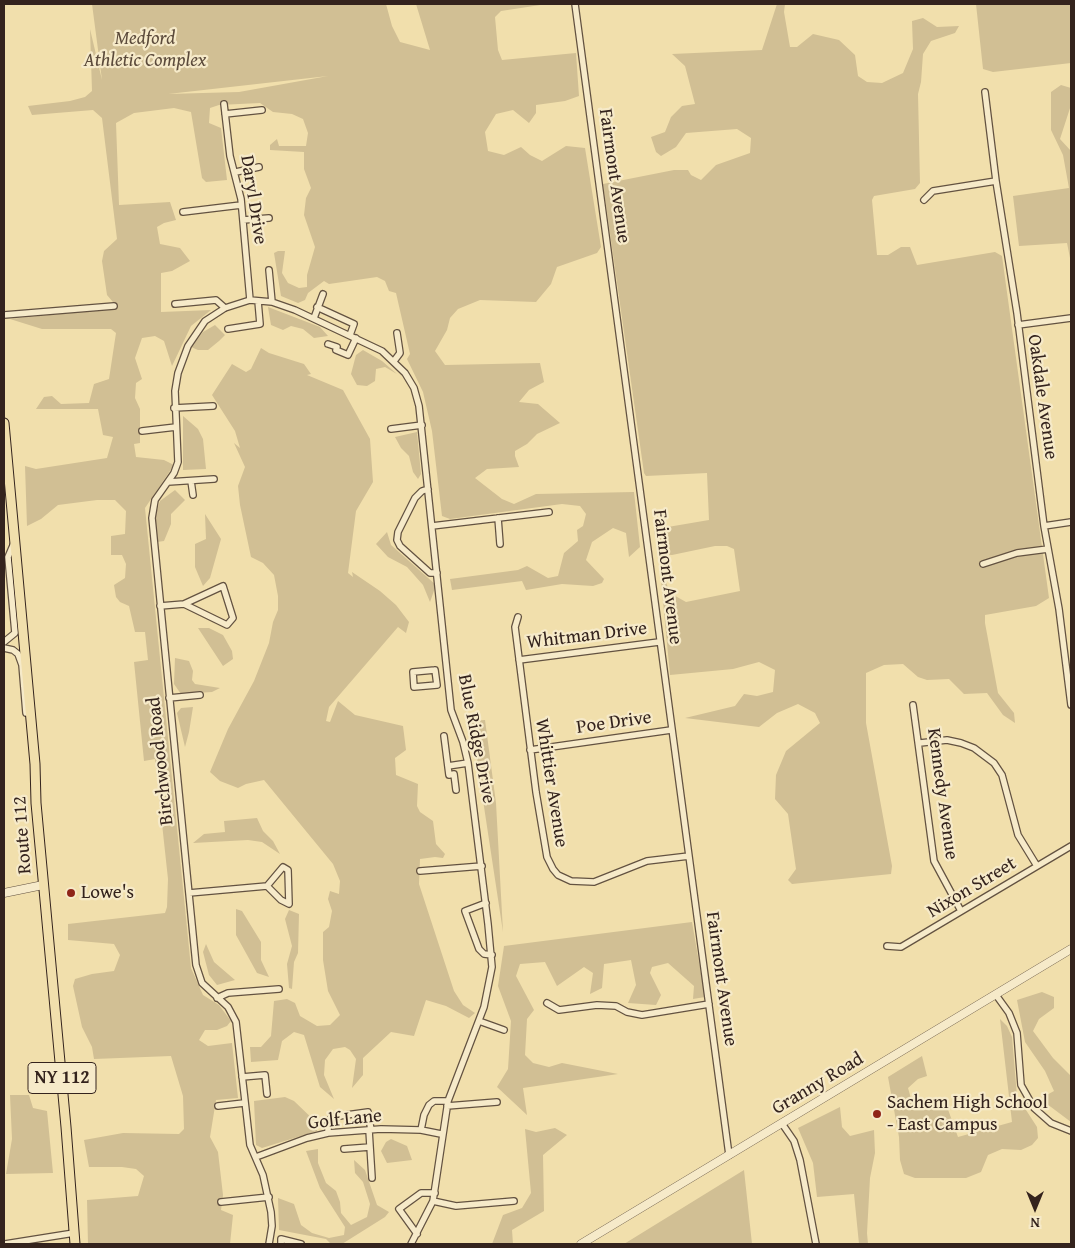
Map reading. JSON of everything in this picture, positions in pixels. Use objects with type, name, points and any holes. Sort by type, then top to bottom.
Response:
[{"type":"main road","name":"Route 112","points":[[4,423],[32,721],[43,885],[75,1244]]},
{"type":"street","name":"Fairmont Avenue","points":[[575,4],[729,1155]]},
{"type":"street","name":"Oakdale Avenue","points":[[985,92],[1044,526],[1059,609],[1071,705]]},
{"type":"street","name":"Daryl Drive","points":[[224,104],[230,156],[236,172],[243,220],[250,300]]},
{"type":"street","points":[[226,114],[262,110]]},
{"type":"street","points":[[236,172],[259,167]]},
{"type":"street","points":[[924,200],[933,191],[996,181]]},
{"type":"street","points":[[183,212],[241,205]]},
{"type":"street","points":[[243,220],[269,218]]},
{"type":"street","points":[[268,270],[272,302]]},
{"type":"street","points":[[314,318],[323,294]]},
{"type":"street","points":[[175,304],[216,300],[226,308]]},
{"type":"street","name":"Blue Ridge Drive","points":[[250,300],[272,302],[314,318],[382,351],[394,361],[414,388],[422,425],[448,684],[454,721],[463,742],[468,763],[492,955],[490,983],[479,1021],[447,1104],[441,1134],[433,1201],[411,1244]]},
{"type":"street","name":"Birchwood Road","points":[[250,300],[226,308],[205,322],[188,346],[178,373],[174,408],[178,462],[168,482],[155,500],[152,509],[169,698],[198,975],[208,990],[228,1007],[236,1022],[250,1145],[256,1157],[268,1197],[272,1226],[269,1244]]},
{"type":"street","points":[[228,329],[260,324],[258,301]]},
{"type":"street","points":[[4,316],[114,306]]},
{"type":"street","points":[[318,307],[354,324],[348,355],[336,350],[338,347],[328,344]]},
{"type":"street","points":[[1018,325],[1071,318]]},
{"type":"street","points":[[394,361],[400,353],[397,333]]},
{"type":"street","points":[[174,408],[213,406]]},
{"type":"street","points":[[391,428],[422,425]]},
{"type":"street","points":[[142,431],[176,427]]},
{"type":"street","points":[[168,482],[214,479]]},
{"type":"street","points":[[190,481],[193,496]]},
{"type":"street","points":[[428,490],[422,491],[415,498],[398,532],[397,540],[400,546],[430,573],[437,573]]},
{"type":"street","points":[[432,526],[549,512]]},
{"type":"street","points":[[498,518],[500,544]]},
{"type":"street","points":[[1044,526],[1071,522]]},
{"type":"street","points":[[4,642],[14,633],[8,557],[15,541]]},
{"type":"street","points":[[983,564],[1016,554],[1048,549]]},
{"type":"street","points":[[160,606],[184,604],[223,586],[233,618],[227,625],[184,604]]},
{"type":"street","name":"Whittier Avenue","points":[[518,617],[515,627],[530,750],[547,857],[558,875],[571,881],[594,882],[647,861],[689,856]]},
{"type":"street","name":"Whitman Drive","points":[[519,660],[660,642]]},
{"type":"street","points":[[4,648],[13,650],[18,654],[22,665],[27,718],[32,721]]},
{"type":"street","points":[[437,685],[435,670],[413,672],[414,687],[437,685],[448,684]]},
{"type":"street","points":[[169,698],[200,695]]},
{"type":"street","name":"Kennedy Avenue","points":[[914,705],[934,861],[961,912]]},
{"type":"street","name":"Poe Drive","points":[[530,750],[671,730]]},
{"type":"street","points":[[444,736],[449,775],[454,774],[456,790]]},
{"type":"street","points":[[920,743],[947,740],[961,742],[974,748],[994,763],[1002,776],[1016,830],[1037,866]]},
{"type":"street","points":[[448,766],[468,763]]},
{"type":"street","name":"Nixon Street","points":[[887,946],[902,947],[1071,846]]},
{"type":"street","points":[[420,871],[482,866]]},
{"type":"street","points":[[189,893],[267,886],[283,867],[288,870],[289,904],[281,900],[267,886]]},
{"type":"street","points":[[4,894],[43,885]]},
{"type":"street","points":[[486,903],[465,911],[479,950],[484,954],[492,955]]},
{"type":"street","name":"Granny Road","points":[[581,1244],[729,1155],[783,1125],[1071,949]]},
{"type":"street","points":[[217,998],[228,993],[279,989]]},
{"type":"street","points":[[996,995],[1009,1013],[1017,1033],[1021,1085],[1034,1108],[1051,1123],[1071,1131]]},
{"type":"street","points":[[547,1003],[559,1010],[597,1005],[616,1006],[627,1012],[642,1014],[709,1004]]},
{"type":"street","points":[[479,1021],[504,1030]]},
{"type":"street","points":[[242,1077],[265,1075],[267,1094]]},
{"type":"street","points":[[421,1130],[424,1115],[429,1105],[434,1101],[447,1104],[497,1102]]},
{"type":"street","points":[[218,1106],[244,1104]]},
{"type":"street","points":[[328,1133],[328,1122],[332,1118],[368,1112],[372,1178]]},
{"type":"street","points":[[783,1125],[794,1141],[800,1160],[816,1244]]},
{"type":"street","name":"Golf Lane","points":[[256,1157],[307,1138],[328,1133],[370,1130],[421,1130],[441,1134]]},
{"type":"street","points":[[344,1149],[370,1147]]},
{"type":"street","points":[[417,1234],[399,1209],[421,1193],[435,1193]]},
{"type":"street","points":[[221,1202],[268,1197]]},
{"type":"street","points":[[433,1201],[456,1206],[514,1200]]},
{"type":"street","points":[[5,1244],[74,1234]]},
{"type":"street","points":[[271,1236],[281,1242],[301,1244]]},
{"type":"green space","name":"Medford Athletic Complex","points":[[92,4],[386,4],[392,26],[400,42],[430,50],[416,4],[547,4],[501,11],[495,17],[498,50],[502,60],[576,53],[579,96],[565,101],[536,105],[536,113],[529,123],[513,110],[496,114],[485,132],[488,151],[504,155],[521,147],[530,155],[542,161],[566,146],[585,148],[601,247],[597,253],[557,267],[551,284],[536,302],[480,300],[458,309],[450,318],[447,330],[435,351],[445,365],[540,363],[544,382],[529,390],[519,402],[538,404],[560,423],[537,434],[527,444],[515,451],[519,467],[487,469],[475,478],[502,499],[514,504],[536,494],[634,492],[640,547],[629,557],[626,533],[613,528],[592,542],[586,560],[604,579],[602,583],[593,586],[562,584],[526,590],[522,581],[452,590],[450,579],[518,570],[527,566],[548,578],[558,576],[564,553],[578,541],[577,530],[583,526],[586,514],[580,506],[562,504],[450,519],[442,516],[432,431],[423,392],[407,359],[410,354],[396,293],[389,291],[385,281],[377,277],[329,284],[324,281],[308,293],[305,300],[298,303],[281,296],[274,253],[278,251],[285,251],[282,273],[288,283],[299,288],[307,287],[307,275],[315,247],[304,215],[306,198],[311,188],[304,169],[304,152],[270,150],[270,145],[277,139],[279,146],[306,146],[308,133],[303,119],[292,114],[273,112],[260,103],[219,105],[210,108],[209,123],[221,128],[227,180],[206,182],[202,178],[191,112],[174,108],[134,113],[116,123],[119,205],[170,202],[176,220],[157,227],[160,244],[180,248],[190,261],[172,271],[161,273],[161,312],[211,310],[191,326],[172,366],[164,341],[155,336],[142,338],[135,358],[142,379],[136,383],[135,398],[140,409],[140,443],[134,444],[136,457],[164,460],[174,465],[145,508],[191,968],[203,995],[219,1005],[231,1021],[227,1026],[217,1030],[205,1030],[199,1040],[208,1046],[232,1043],[238,1098],[216,1100],[210,1137],[218,1152],[223,1195],[221,1210],[233,1215],[230,1244],[88,1244],[87,1200],[138,1196],[144,1176],[136,1169],[89,1167],[84,1140],[123,1133],[179,1134],[184,1129],[183,1096],[171,1056],[94,1059],[92,1047],[82,1027],[73,986],[75,979],[114,971],[120,955],[114,944],[68,940],[68,924],[165,913],[167,907],[168,879],[155,759],[144,761],[134,662],[148,660],[145,632],[135,632],[129,606],[120,602],[116,597],[114,585],[125,578],[126,564],[122,555],[111,555],[111,536],[125,534],[126,511],[115,500],[97,500],[58,505],[41,519],[27,526],[25,466],[36,469],[107,458],[113,437],[103,435],[98,409],[36,409],[44,397],[52,396],[61,404],[89,403],[94,384],[109,379],[116,333],[111,329],[42,329],[10,319],[118,308],[107,295],[102,261],[104,251],[117,239],[102,118],[93,110],[32,115],[28,106],[70,101],[85,97],[92,91],[90,29],[102,80]],"holes":[[[328,76],[239,92],[168,94]]]},
{"type":"green space","points":[[777,4],[785,4],[784,12],[790,47],[797,47],[813,34],[839,40],[855,55],[858,76],[867,82],[882,83],[903,73],[913,49],[912,21],[923,18],[937,27],[959,26],[955,33],[931,41],[923,54],[918,94],[920,183],[915,189],[874,196],[872,200],[877,255],[888,255],[901,247],[910,247],[917,265],[995,252],[1002,256],[1049,598],[1036,606],[985,615],[998,693],[1014,713],[1015,723],[1003,715],[987,693],[964,694],[949,679],[927,680],[918,677],[903,664],[884,665],[866,673],[866,723],[892,866],[891,874],[792,884],[788,880],[796,869],[788,814],[775,799],[776,775],[786,751],[820,723],[815,713],[798,704],[777,713],[759,727],[685,718],[735,706],[744,694],[757,696],[773,692],[775,670],[759,662],[733,669],[670,675],[661,580],[664,577],[670,593],[686,602],[740,591],[734,549],[727,546],[715,546],[672,555],[660,554],[654,532],[656,529],[709,520],[707,473],[646,476],[644,473],[603,184],[674,170],[688,170],[691,175],[701,180],[716,165],[750,153],[751,138],[737,129],[686,133],[676,147],[661,156],[656,152],[651,137],[665,132],[671,117],[682,106],[695,104],[685,66],[672,54],[762,50]]},
{"type":"green space","points":[[976,4],[1071,4],[1071,63],[993,72],[983,69]]},
{"type":"green space","points":[[1061,85],[1071,88],[1071,105],[1060,139],[1071,151],[1071,263],[1067,243],[1019,246],[1013,196],[1069,188],[1063,155],[1051,130],[1051,92]]},
{"type":"green space","points":[[268,307],[320,327],[328,336],[314,338],[303,329],[291,326],[283,330],[271,325]]},
{"type":"green space","points":[[215,325],[225,335],[219,341],[208,350],[198,350],[191,347],[203,332]]},
{"type":"green space","points":[[261,348],[269,353],[304,364],[311,374],[307,375],[343,390],[370,439],[373,482],[356,511],[348,573],[353,577],[352,572],[380,591],[396,605],[409,622],[406,633],[398,627],[329,707],[326,721],[330,722],[338,701],[355,715],[403,726],[406,750],[395,758],[396,775],[418,784],[417,806],[420,812],[433,821],[436,844],[445,854],[443,858],[420,859],[419,884],[454,991],[463,1005],[475,1013],[469,1018],[446,1006],[426,1000],[414,1036],[391,1032],[363,1058],[363,1075],[352,1088],[356,1059],[350,1050],[345,1047],[333,1049],[325,1060],[324,1075],[334,1099],[320,1087],[304,1035],[294,1032],[282,1041],[278,1060],[251,1062],[250,1047],[261,1047],[271,1036],[274,1001],[287,999],[295,1003],[300,1016],[317,1026],[330,1025],[340,1015],[328,991],[323,960],[323,932],[329,927],[332,911],[328,899],[330,891],[339,894],[340,881],[333,864],[264,780],[238,788],[220,781],[210,772],[228,729],[254,681],[269,643],[273,622],[278,610],[278,596],[274,575],[263,563],[251,557],[238,486],[245,467],[234,443],[240,448],[235,431],[212,395],[232,364],[246,372],[251,369]]},
{"type":"green space","points":[[363,350],[382,361],[397,374],[385,367],[376,369],[375,381],[367,386],[357,385],[351,374],[356,355]]},
{"type":"green space","points":[[183,416],[198,429],[203,439],[206,469],[183,470]]},
{"type":"green space","points":[[417,432],[421,474],[418,479],[413,472],[409,456],[401,448],[395,437]]},
{"type":"green space","points":[[175,490],[185,500],[171,514],[171,524],[164,541],[157,542],[155,516],[160,501]]},
{"type":"green space","points":[[205,514],[221,539],[210,578],[203,586],[195,567],[195,544],[206,539]]},
{"type":"green space","points":[[387,532],[391,545],[436,585],[430,602],[423,585],[407,567],[388,557],[376,544]]},
{"type":"green space","points":[[198,628],[209,628],[223,635],[232,651],[233,659],[223,666]]},
{"type":"green space","points":[[175,658],[189,661],[193,671],[192,680],[195,684],[220,688],[212,692],[181,694],[174,684]]},
{"type":"green space","points":[[193,707],[185,747],[177,713],[181,708]]},
{"type":"green space","points":[[485,720],[496,803],[503,932],[471,721]]},
{"type":"green space","points":[[257,818],[263,831],[273,841],[280,854],[262,842],[248,840],[193,843],[204,834],[225,832],[224,821]]},
{"type":"green space","points":[[236,909],[242,911],[261,942],[261,960],[269,977],[257,973],[236,935]]},
{"type":"green space","points":[[289,910],[299,914],[298,953],[294,962],[292,989],[289,988],[287,964],[292,946],[285,919]]},
{"type":"green space","points":[[692,922],[705,997],[693,999],[694,986],[668,963],[652,967],[650,973],[661,995],[656,1005],[628,1003],[636,985],[631,960],[604,964],[602,988],[590,994],[593,973],[584,967],[557,986],[545,962],[520,964],[516,976],[534,1010],[527,1019],[525,1055],[533,1063],[549,1067],[562,1063],[618,1074],[523,1088],[527,1115],[497,1087],[508,1069],[511,1021],[498,986],[504,946]]},
{"type":"green space","points":[[206,944],[214,962],[235,980],[217,985],[209,975],[203,952]]},
{"type":"green space","points":[[1042,992],[1054,997],[1054,1008],[1039,1019],[1033,1031],[1053,1058],[1071,1076],[1071,1122],[1043,1101],[1043,1097],[1054,1091],[1045,1071],[1025,1042],[1017,1000]]},
{"type":"green space","points":[[1000,1019],[1007,1026],[1012,1037],[1017,1096],[1037,1127],[1038,1138],[1032,1145],[1021,1150],[1002,1149],[988,1155],[981,1172],[966,1178],[915,1178],[904,1174],[900,1160],[899,1137],[888,1077],[922,1056],[927,1076],[918,1079],[908,1088],[912,1102],[925,1106],[946,1104],[958,1137],[1012,1122]]},
{"type":"green space","points":[[10,1095],[29,1095],[33,1108],[47,1111],[53,1173],[6,1174],[12,1139]]},
{"type":"green space","points":[[285,1097],[294,1101],[317,1123],[317,1131],[262,1148],[256,1145],[254,1101]]},
{"type":"green space","points":[[840,1107],[842,1127],[850,1136],[874,1130],[875,1153],[870,1178],[868,1244],[859,1244],[854,1194],[817,1197],[813,1163],[798,1128]]},
{"type":"green space","points":[[555,1128],[567,1135],[543,1155],[544,1211],[512,1230],[513,1244],[492,1244],[503,1215],[522,1208],[531,1193],[525,1129],[536,1132]]},
{"type":"green space","points":[[391,1139],[407,1146],[412,1160],[387,1163],[381,1151],[386,1142]]},
{"type":"green space","points":[[318,1149],[318,1163],[326,1183],[336,1191],[341,1213],[351,1225],[367,1217],[370,1204],[363,1182],[355,1173],[354,1160],[365,1170],[377,1205],[389,1212],[385,1217],[342,1244],[331,1244],[326,1239],[279,1230],[278,1198],[294,1204],[301,1225],[312,1233],[329,1238],[344,1235],[345,1227],[320,1188],[306,1151]]},
{"type":"green space","points":[[744,1170],[752,1244],[624,1244]]},
{"type":"place","name":"Lowe's","points":[[71,893]]},
{"type":"place","name":"Sachem High School - East Campus","points":[[877,1114]]}]
